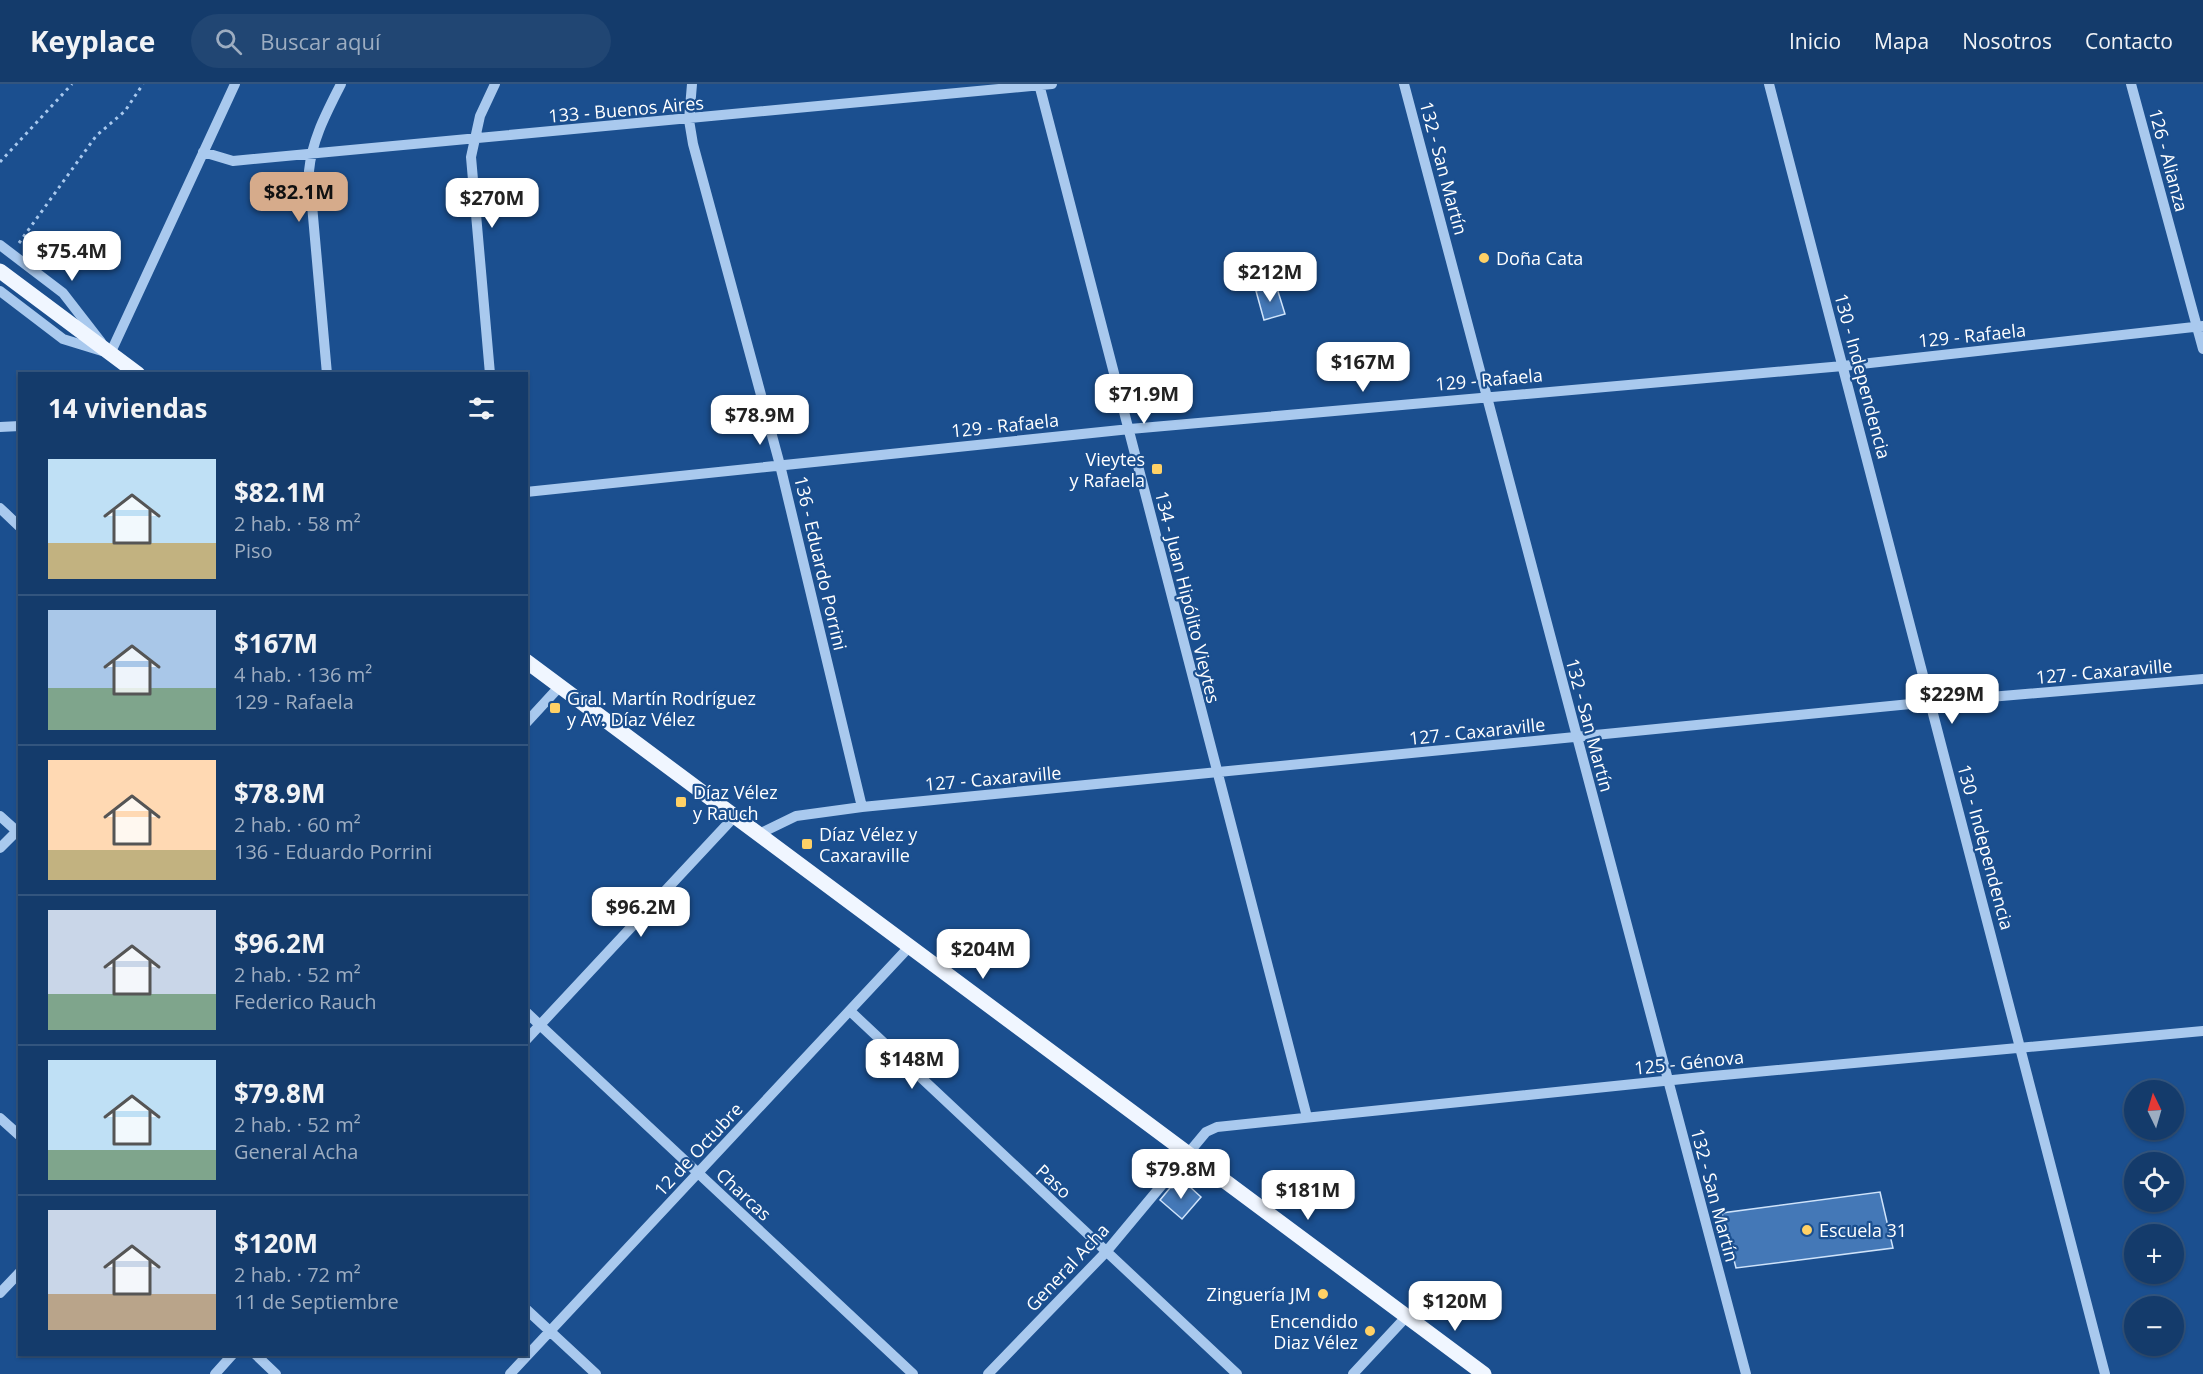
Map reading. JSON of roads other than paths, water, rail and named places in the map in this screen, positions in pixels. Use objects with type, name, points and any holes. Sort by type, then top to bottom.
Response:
[{"type":"main road","points":[[0,271],[135,372]]},
{"type":"main road","points":[[528,662],[1484,1374]]},
{"type":"street","points":[[110,354],[235,84]]},
{"type":"street","points":[[327,372],[309,171],[310,154],[341,84]]},
{"type":"street","points":[[490,372],[471,157],[480,116],[495,84]]},
{"type":"street","name":"136 - Eduardo Porrini","points":[[692,84],[689,120],[693,144],[780,465],[862,807]]},
{"type":"street","name":"133 - Buenos Aires","points":[[203,153],[233,161],[689,120],[1052,84]]},
{"type":"street","name":"132 - San Martín","points":[[1404,84],[1746,1374]]},
{"type":"street","name":"130 - Independencia","points":[[1769,84],[2105,1374]]},
{"type":"street","name":"126 - Alianza","points":[[2131,84],[2200,326],[2203,350]]},
{"type":"street","name":"134 - Juan Hipólito Vieytes","points":[[1039,85],[1130,429],[1215,774],[1307,1117]]},
{"type":"street","points":[[0,245],[63,293],[110,354]]},
{"type":"street","points":[[0,291],[63,339],[110,354]]},
{"type":"street","name":"129 - Rafaela","points":[[528,492],[1130,429],[1843,366],[2200,326]]},
{"type":"street","points":[[0,427],[18,426]]},
{"type":"street","points":[[0,508],[18,525]]},
{"type":"street","name":"127 - Caxaraville","points":[[759,834],[796,816],[862,807],[1931,702],[2203,679]]},
{"type":"street","points":[[528,721],[560,686]]},
{"type":"street","points":[[0,816],[18,831],[0,848]]},
{"type":"street","points":[[528,1038],[735,816]]},
{"type":"street","name":"12 de Octubre","points":[[528,1355],[910,946]]},
{"type":"street","name":"Paso","points":[[850,1011],[1237,1374]]},
{"type":"street","name":"Charcas","points":[[528,1014],[914,1374]]},
{"type":"street","name":"125 - Génova","points":[[1188,1152],[1206,1132],[1217,1127],[1667,1081],[2203,1031]]},
{"type":"street","points":[[0,1118],[18,1134]]},
{"type":"street","name":"General Acha","points":[[988,1374],[1106,1252],[1176,1172],[1188,1152]]},
{"type":"street","points":[[0,1293],[18,1274]]},
{"type":"street","points":[[528,1311],[596,1374]]},
{"type":"street","points":[[1353,1374],[1407,1316]]},
{"type":"street","points":[[215,1374],[231,1356]]},
{"type":"street","points":[[257,1356],[276,1374]]},
{"type":"street","name":"12 de Octubre","points":[[510,1374],[527,1356]]},
{"type":"place","name":"Doña Cata","points":[[1484,258]]},
{"type":"place","name":"Vieytes y Rafaela","points":[[1157,469]]},
{"type":"place","name":"Gral. Martín Rodríguez y Av. Díaz Vélez","points":[[555,708]]},
{"type":"place","name":"Díaz Vélez y Rauch","points":[[681,802]]},
{"type":"place","name":"Díaz Vélez y Caxaraville","points":[[807,844]]},
{"type":"place","name":"Escuela 31","points":[[1807,1230]]},
{"type":"place","name":"Zinguería JM","points":[[1323,1294]]},
{"type":"place","name":"Encendido Diaz Vélez","points":[[1370,1331]]}]
